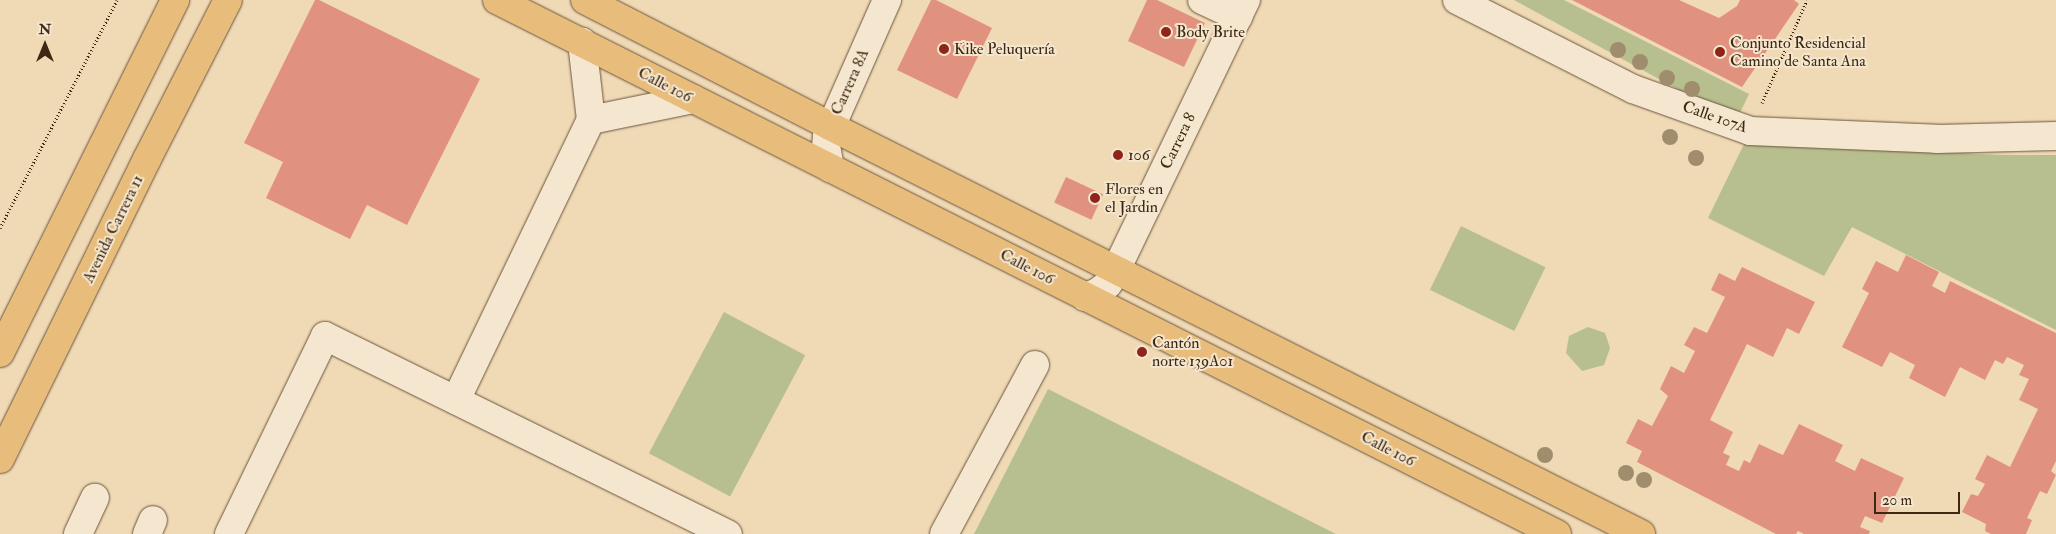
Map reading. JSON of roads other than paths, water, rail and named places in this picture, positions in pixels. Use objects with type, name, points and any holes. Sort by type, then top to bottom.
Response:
[{"type":"main road","points":[[0,353],[175,0]]},
{"type":"main road","name":"Avenida Carrera 11","points":[[0,459],[147,159],[228,0]]},
{"type":"main road","name":"Calle 106","points":[[497,0],[1557,534]]},
{"type":"main road","points":[[585,0],[830,126],[1640,534]]},
{"type":"street","name":"Carrera 8A","points":[[830,168],[826,146],[830,126],[887,0]]},
{"type":"street","points":[[1202,0],[1242,8]]},
{"type":"street","name":"Calle 107A","points":[[1457,0],[1633,89],[1750,131],[1937,139],[2056,136]]},
{"type":"street","name":"Carrera 8","points":[[1085,296],[1098,292],[1108,284],[1116,270],[1242,8]]},
{"type":"street","points":[[456,400],[591,120],[582,42]]},
{"type":"street","points":[[591,120],[693,98]]},
{"type":"street","points":[[229,534],[325,336],[728,534]]},
{"type":"street","points":[[944,534],[1035,365]]},
{"type":"street","points":[[78,534],[95,498]]},
{"type":"place","name":"Body Brite","points":[[1166,32]]},
{"type":"place","name":"Kike Peluquería","points":[[944,49]]},
{"type":"place","name":"Conjunto Residencial Camino de Santa Ana","points":[[1720,52]]},
{"type":"place","name":"106","points":[[1118,155]]},
{"type":"place","name":"Flores en el Jardin","points":[[1095,198]]},
{"type":"place","name":"Cantón norte 139A01","points":[[1142,352]]}]
